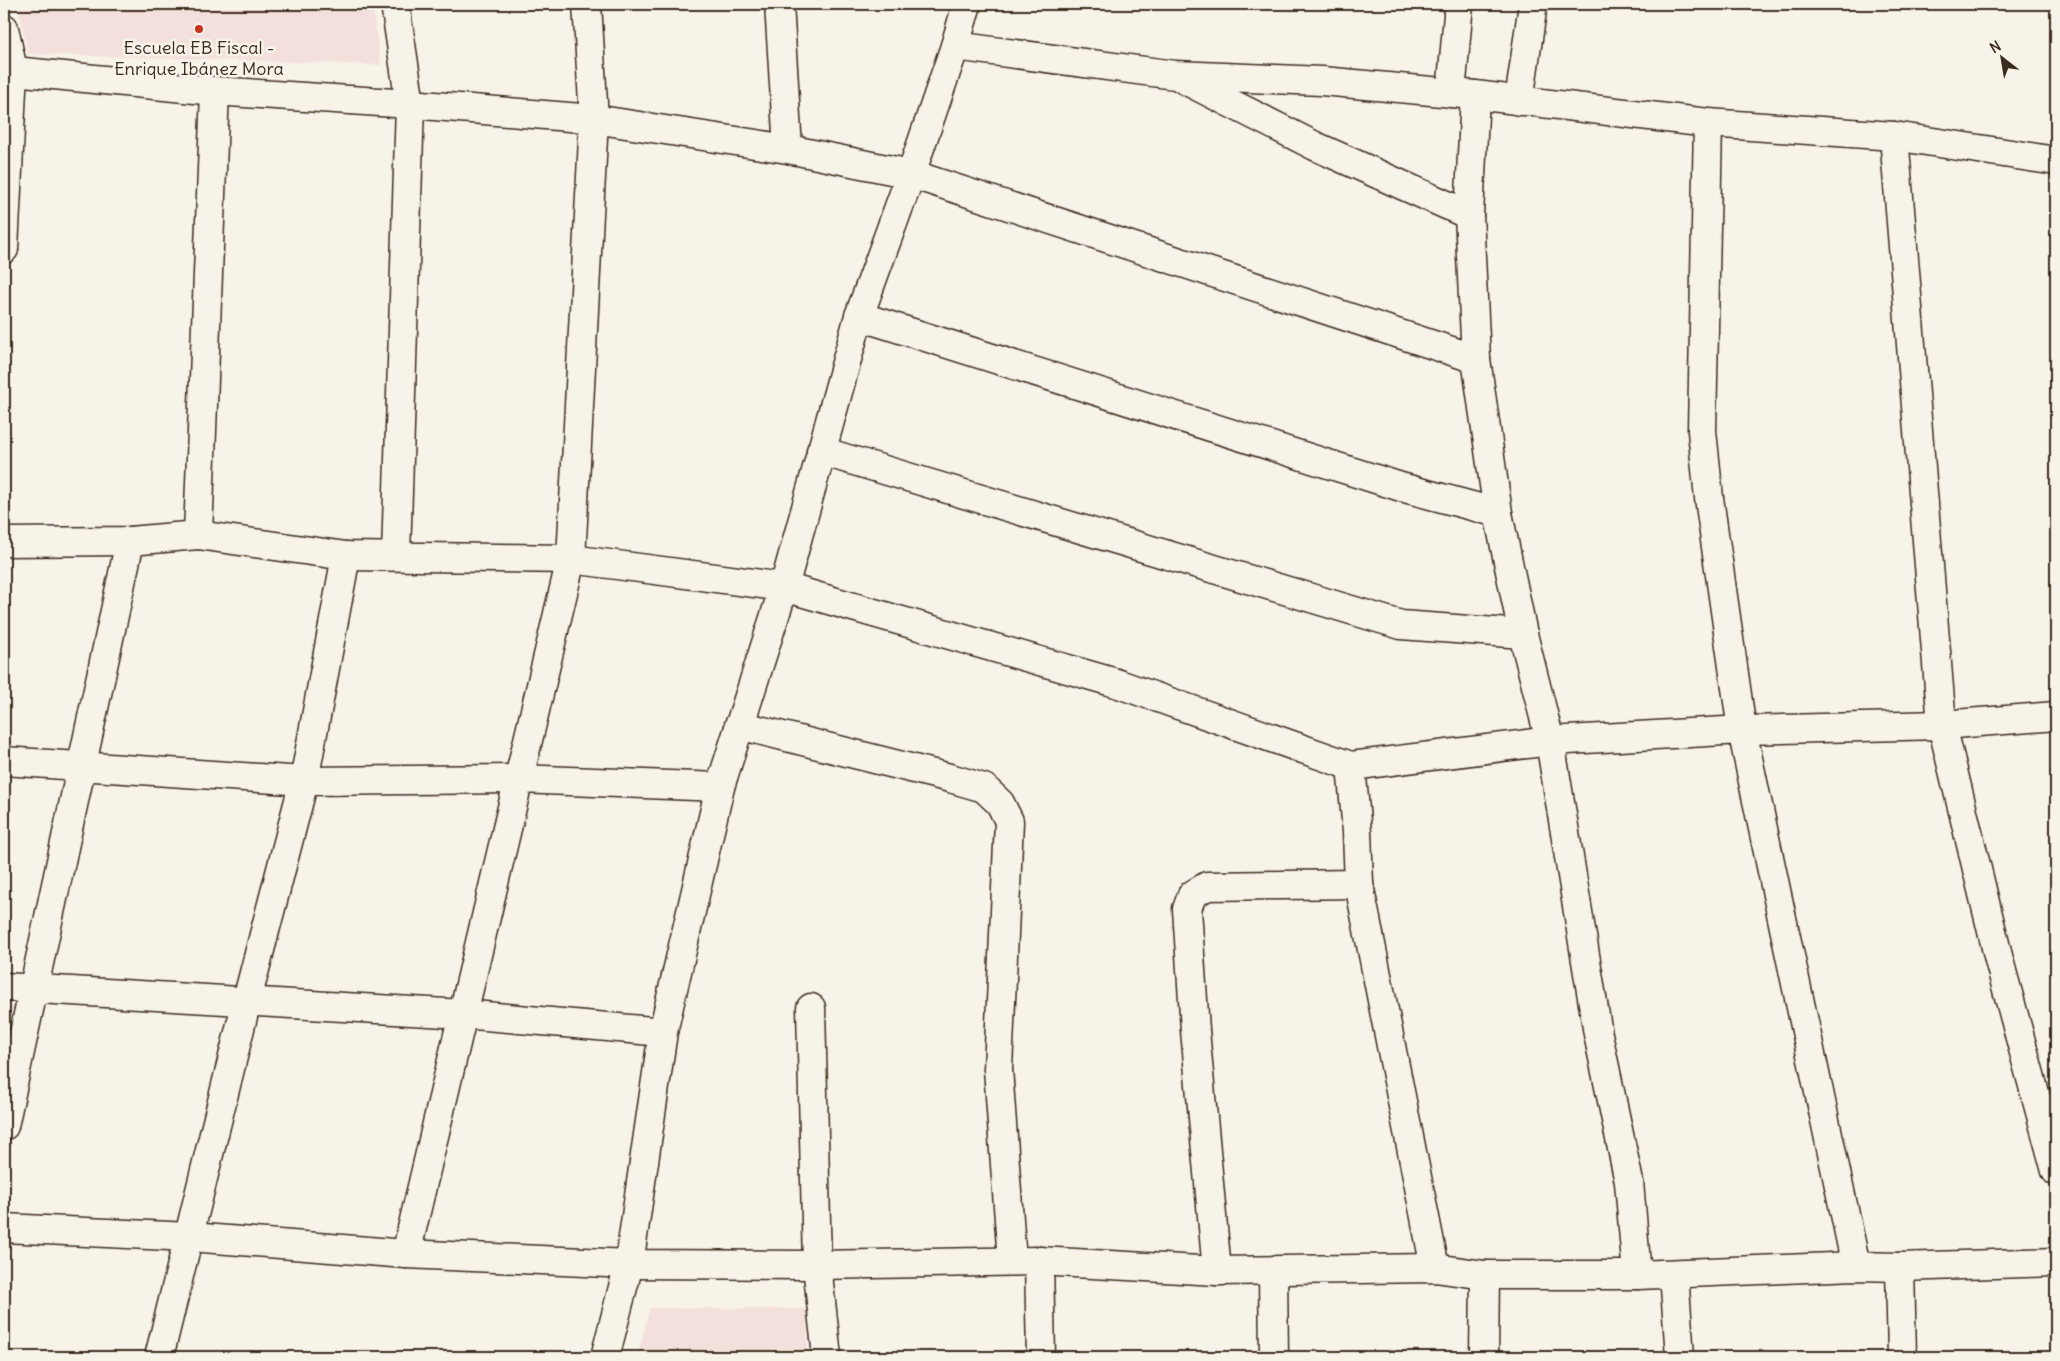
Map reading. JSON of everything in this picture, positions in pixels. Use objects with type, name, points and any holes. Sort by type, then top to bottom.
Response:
[{"type":"street","points":[[395,4],[410,104],[396,556]]},
{"type":"street","points":[[406,1254],[571,559],[594,119],[587,4]]},
{"type":"street","points":[[779,4],[788,149]]},
{"type":"street","points":[[605,1357],[629,1264],[664,1032],[720,787],[784,587],[859,316],[911,174],[955,46],[967,4]]},
{"type":"street","points":[[1459,4],[1476,359],[1498,513],[1523,634],[1550,741],[1598,1034],[1629,1182],[1637,1275]]},
{"type":"street","points":[[1519,101],[1533,4]]},
{"type":"street","points":[[4,28],[8,70],[4,249]]},
{"type":"street","points":[[955,46],[1175,76],[1322,81],[1463,94],[1708,123],[1894,136],[2056,161]]},
{"type":"street","points":[[8,70],[215,91],[594,119],[788,149],[911,174],[1476,359]]},
{"type":"street","points":[[1175,76],[1315,146],[1469,215]]},
{"type":"street","points":[[198,535],[215,91]]},
{"type":"street","points":[[1708,123],[1702,431],[1709,498],[1742,730],[1856,1266]]},
{"type":"street","points":[[1894,136],[1942,725],[1999,960],[2056,1171]]},
{"type":"street","points":[[859,316],[1401,487],[1498,513]]},
{"type":"street","points":[[821,451],[1401,625],[1523,634]]},
{"type":"street","points":[[4,542],[130,541],[198,535],[346,556],[571,559],[784,587],[1116,683],[1351,766],[1550,741],[1742,730],[1942,725],[2056,716]]},
{"type":"street","points":[[4,1126],[130,541]]},
{"type":"street","points":[[159,1357],[247,1000],[304,781],[346,556]]},
{"type":"street","points":[[739,725],[984,788],[1000,803],[1009,822],[998,1069],[1025,1261],[1041,1357]]},
{"type":"street","points":[[4,761],[304,781],[518,779],[720,787]]},
{"type":"street","points":[[1351,766],[1357,832],[1359,884],[1435,1268]]},
{"type":"street","points":[[1217,1271],[1195,1030],[1187,908],[1192,895],[1208,886],[1359,884]]},
{"type":"street","points":[[4,987],[463,1014],[664,1032]]},
{"type":"street","points":[[811,1008],[817,1265],[826,1357]]},
{"type":"street","points":[[4,1228],[190,1237],[406,1254],[629,1264],[817,1265],[1025,1261],[1217,1271],[1273,1272],[1435,1268],[1485,1275],[1637,1275],[1856,1266],[1900,1267],[2056,1262]]},
{"type":"street","points":[[1900,1267],[1902,1357]]},
{"type":"street","points":[[1273,1272],[1274,1357]]},
{"type":"street","points":[[1674,1274],[1680,1357]]},
{"type":"street","points":[[1484,1357],[1485,1275]]},
{"type":"shaded area","name":"Escuela EB Fiscal - Enrique Ibánez Mora","points":[[18,4],[372,4],[381,65],[28,54]]},
{"type":"shaded area","points":[[650,1308],[807,1309],[808,1357],[637,1357]]},
{"type":"place","name":"Escuela EB Fiscal - Enrique Ibánez Mora","points":[[199,29]]}]
